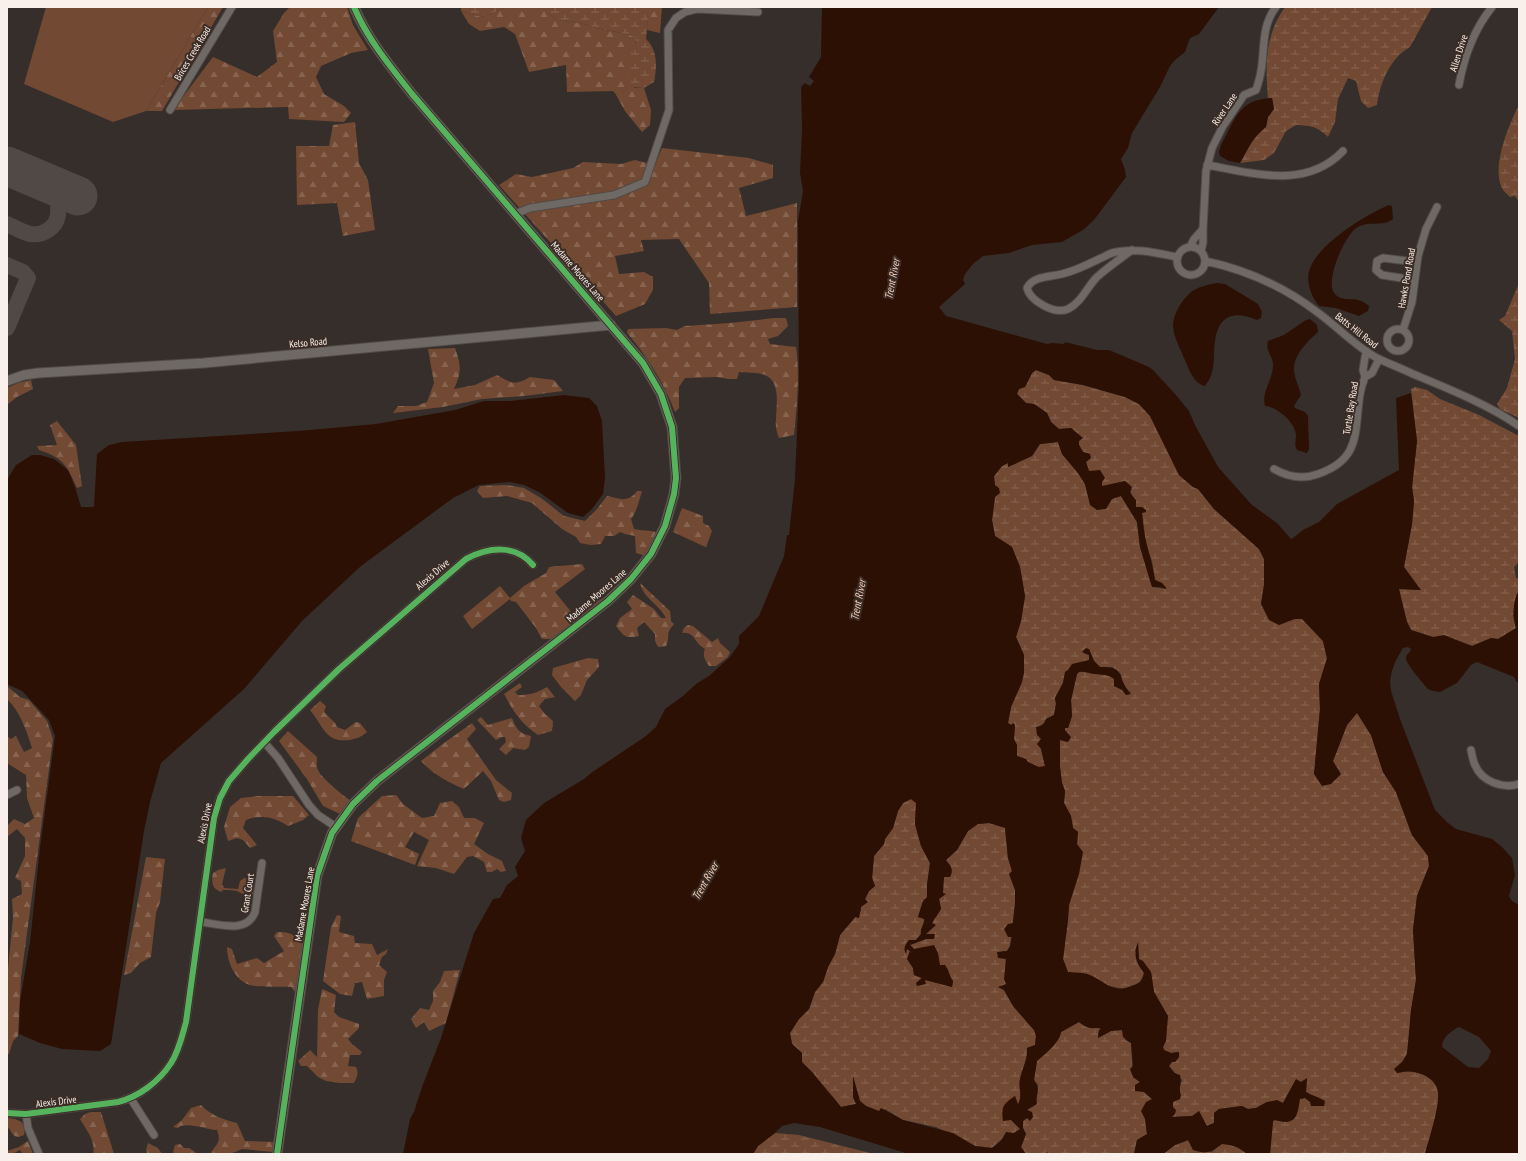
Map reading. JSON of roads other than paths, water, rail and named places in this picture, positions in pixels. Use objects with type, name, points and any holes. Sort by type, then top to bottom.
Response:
[{"type":"street","name":"Brices Creek Road","points":[[170,110],[232,7]]},
{"type":"street","name":"Madame Moores Lane","points":[[277,1154],[317,876],[332,833],[353,804],[377,781],[558,641],[620,590],[642,567],[658,540],[669,515],[676,478],[672,427],[661,394],[642,363],[382,57],[365,30],[354,7]]},
{"type":"street","name":"River Lane","points":[[1201,251],[1204,229],[1207,165],[1212,148],[1223,126],[1244,95],[1256,90],[1261,71],[1265,30],[1268,20],[1276,7]]},
{"type":"street","name":"Allen Drive","points":[[1459,85],[1469,44],[1478,26],[1492,7]]},
{"type":"street","points":[[515,214],[530,208],[614,196],[645,182],[669,110],[668,30],[676,18],[685,12],[698,8],[758,12]]},
{"type":"street","points":[[1207,165],[1258,174],[1278,176],[1297,175],[1321,167],[1336,158],[1343,151]]},
{"type":"street","name":"Hawks Pond Road","points":[[1393,350],[1400,350],[1407,346],[1409,339],[1406,332],[1403,330],[1412,302],[1416,262],[1426,229],[1437,207]]},
{"type":"street","points":[[1190,247],[1194,239],[1204,229]]},
{"type":"street","points":[[1190,247],[1201,251],[1205,261],[1202,270],[1188,276],[1177,267],[1176,257],[1182,250],[1190,247]]},
{"type":"street","points":[[1132,250],[1096,278],[1078,302],[1066,310],[1058,310],[1042,304],[1028,294],[1027,288],[1030,283],[1085,266],[1114,252],[1132,250],[1146,251],[1176,257]]},
{"type":"street","points":[[1103,258],[1109,267]]},
{"type":"street","points":[[1414,280],[1382,275],[1376,270],[1377,261],[1384,258],[1416,262]]},
{"type":"street","name":"Batts Hill Road","points":[[1205,261],[1230,266],[1276,285],[1316,311],[1366,351],[1379,359],[1482,405],[1519,426]]},
{"type":"street","name":"Kelso Road","points":[[7,381],[24,375],[38,373],[204,363],[611,325]]},
{"type":"street","points":[[1387,362],[1393,350],[1386,342],[1387,335],[1393,330],[1403,330]]},
{"type":"street","name":"Turtle Bay Road","points":[[1365,377],[1362,370],[1366,351]]},
{"type":"street","name":"Turtle Bay Road","points":[[1274,469],[1284,475],[1309,476],[1322,473],[1347,455],[1355,438],[1360,394],[1365,377],[1372,372],[1379,359]]},
{"type":"street","name":"Alexis Drive","points":[[7,1113],[26,1114],[109,1104],[131,1099],[151,1084],[171,1063],[186,1022],[214,818],[220,798],[235,773],[264,742],[340,669],[430,588],[466,559],[482,551],[505,550],[516,552],[529,560],[533,565]]},
{"type":"street","points":[[264,742],[278,758],[308,805],[318,815],[336,827]]},
{"type":"street","points":[[1471,750],[1476,766],[1487,779],[1503,785],[1519,784]]},
{"type":"street","points":[[7,795],[17,790]]},
{"type":"street","name":"Grant Court","points":[[200,922],[238,926],[246,924],[253,919],[262,863]]},
{"type":"street","points":[[131,1099],[154,1135]]},
{"type":"street","points":[[26,1114],[28,1128],[39,1154]]},
{"type":"water","name":"Trent River","points":[[822,7],[1219,7],[1199,34],[1190,38],[1185,52],[1170,66],[1160,87],[1132,133],[1128,148],[1121,159],[1126,177],[1094,220],[1083,230],[1062,242],[1032,245],[1009,253],[983,256],[973,264],[965,274],[963,280],[965,284],[939,307],[946,316],[1047,344],[1064,344],[1065,342],[1097,350],[1109,350],[1149,367],[1189,411],[1218,467],[1252,505],[1277,523],[1291,539],[1303,530],[1319,522],[1337,504],[1399,470],[1396,398],[1411,393],[1417,441],[1412,487],[1414,501],[1412,524],[1404,567],[1421,590],[1399,589],[1407,622],[1411,630],[1433,637],[1444,635],[1472,646],[1491,638],[1498,639],[1516,628],[1514,610],[1515,600],[1519,591],[1519,683],[1514,677],[1477,662],[1471,665],[1457,683],[1440,692],[1431,690],[1423,684],[1407,661],[1406,656],[1411,649],[1408,647],[1403,648],[1395,662],[1390,681],[1391,691],[1400,719],[1435,810],[1456,829],[1492,839],[1512,858],[1515,875],[1509,896],[1512,901],[1519,905],[1519,1154],[1425,1154],[1434,1123],[1438,1098],[1437,1088],[1433,1081],[1421,1074],[1409,1072],[1397,1073],[1394,1069],[1402,1062],[1407,1054],[1411,1010],[1416,980],[1413,930],[1417,896],[1429,866],[1428,856],[1412,835],[1396,792],[1383,772],[1371,735],[1357,713],[1347,725],[1333,761],[1341,774],[1331,784],[1322,786],[1314,774],[1320,709],[1319,684],[1327,658],[1323,641],[1302,619],[1295,619],[1279,625],[1269,620],[1261,604],[1264,585],[1264,559],[1259,549],[1214,509],[1198,489],[1193,487],[1179,475],[1150,416],[1139,404],[1125,397],[1083,385],[1054,380],[1049,375],[1036,370],[1032,373],[1025,387],[1019,389],[1017,394],[1026,403],[1034,404],[1047,413],[1051,422],[1059,429],[1071,428],[1083,438],[1079,441],[1079,445],[1083,452],[1090,454],[1091,458],[1086,462],[1089,471],[1100,470],[1105,478],[1102,482],[1102,486],[1125,481],[1132,487],[1130,493],[1136,500],[1136,507],[1142,507],[1146,510],[1146,512],[1142,513],[1144,529],[1155,580],[1162,583],[1167,589],[1152,587],[1140,547],[1137,522],[1121,496],[1112,499],[1106,509],[1097,510],[1090,505],[1085,484],[1062,454],[1058,442],[1040,444],[1032,456],[1008,467],[1008,463],[1002,466],[994,476],[995,485],[999,488],[1000,493],[995,497],[992,520],[995,536],[1012,547],[1020,567],[1025,596],[1021,621],[1016,637],[1024,655],[1024,673],[1022,682],[1011,707],[1008,723],[1011,725],[1013,723],[1015,725],[1014,739],[1017,745],[1017,756],[1026,759],[1028,762],[1039,767],[1045,766],[1041,749],[1037,744],[1041,739],[1037,735],[1036,727],[1054,715],[1056,704],[1055,698],[1063,683],[1065,672],[1072,664],[1089,660],[1089,655],[1082,652],[1086,648],[1089,649],[1094,661],[1100,667],[1109,667],[1118,671],[1123,683],[1131,694],[1126,695],[1122,690],[1114,686],[1114,679],[1110,676],[1079,672],[1077,674],[1071,700],[1072,716],[1068,728],[1065,728],[1071,737],[1068,742],[1060,740],[1060,767],[1062,783],[1065,791],[1064,803],[1071,816],[1073,828],[1078,832],[1077,844],[1083,852],[1079,874],[1069,905],[1063,959],[1068,972],[1088,974],[1114,988],[1119,989],[1135,985],[1139,983],[1144,973],[1136,959],[1138,942],[1139,959],[1143,961],[1151,972],[1154,992],[1168,1016],[1166,1041],[1163,1047],[1164,1050],[1171,1053],[1179,1052],[1179,1057],[1169,1066],[1174,1073],[1180,1075],[1181,1095],[1180,1099],[1173,1102],[1173,1107],[1176,1110],[1172,1117],[1192,1116],[1199,1111],[1207,1126],[1214,1123],[1214,1113],[1219,1109],[1242,1106],[1248,1109],[1256,1108],[1267,1102],[1277,1100],[1283,1103],[1296,1079],[1301,1082],[1307,1078],[1306,1092],[1325,1101],[1324,1106],[1311,1106],[1310,1102],[1305,1098],[1300,1099],[1295,1118],[1288,1122],[1273,1121],[1270,1154],[1247,1154],[1236,1147],[1222,1144],[1212,1151],[1202,1152],[1193,1150],[1188,1140],[1175,1145],[1163,1154],[1134,1154],[1137,1140],[1147,1134],[1145,1119],[1141,1111],[1146,1102],[1152,1099],[1144,1092],[1135,1091],[1135,1085],[1140,1082],[1133,1077],[1130,1069],[1133,1066],[1131,1043],[1123,1037],[1122,1030],[1111,1031],[1098,1038],[1099,1030],[1101,1029],[1088,1027],[1079,1022],[1061,1032],[1055,1044],[1037,1061],[1034,1080],[1038,1087],[1037,1104],[1027,1110],[1032,1112],[1033,1117],[1030,1121],[1027,1118],[1023,1121],[1023,1128],[1026,1134],[1021,1147],[1026,1154],[909,1154],[820,1127],[794,1123],[782,1126],[758,1146],[753,1154],[403,1154],[410,1119],[414,1112],[441,1038],[474,933],[493,899],[500,898],[507,885],[518,876],[515,867],[525,851],[521,838],[526,820],[544,803],[584,779],[646,736],[656,727],[665,709],[696,684],[709,676],[730,657],[739,644],[739,636],[759,616],[784,556],[787,535],[789,535],[795,479],[799,383],[798,221],[803,191],[800,173],[802,130],[801,87],[805,83],[810,86],[814,81],[809,77],[821,57]],"holes":[[[911,799],[916,803],[915,824],[921,846],[930,863],[927,897],[923,901],[918,917],[924,919],[921,934],[916,940],[909,940],[905,948],[906,954],[907,949],[910,951],[907,959],[913,968],[914,975],[922,978],[916,983],[917,986],[926,984],[925,980],[952,987],[953,981],[945,965],[940,965],[938,953],[934,945],[914,949],[910,945],[926,939],[934,939],[935,934],[926,934],[936,925],[932,923],[941,909],[939,899],[946,894],[943,893],[944,877],[950,877],[952,870],[951,866],[946,860],[957,850],[968,831],[978,824],[989,823],[1005,828],[1008,858],[1012,871],[1009,874],[1015,890],[1015,903],[1013,923],[1008,924],[1004,929],[1008,937],[1012,937],[1010,946],[1007,951],[997,952],[998,958],[1006,959],[1004,979],[1006,984],[998,987],[1004,990],[1013,1006],[1034,1030],[1036,1036],[1035,1045],[1027,1048],[1026,1060],[1020,1079],[1020,1095],[1018,1104],[1015,1096],[1005,1104],[1002,1112],[1003,1121],[1011,1120],[1020,1129],[1014,1133],[1006,1132],[1001,1141],[992,1148],[975,1146],[953,1133],[903,1120],[881,1108],[879,1111],[866,1106],[860,1101],[853,1076],[853,1097],[856,1104],[841,1107],[802,1062],[802,1053],[792,1044],[790,1033],[799,1019],[809,1009],[815,992],[823,982],[828,967],[835,954],[840,935],[855,917],[859,918],[861,907],[868,902],[865,899],[869,891],[875,886],[872,878],[874,856],[884,844],[885,839],[893,828],[898,811],[903,803]],[[1459,1027],[1479,1037],[1491,1051],[1488,1059],[1479,1068],[1468,1067],[1442,1047],[1445,1037]]]},
{"type":"water","points":[[1272,98],[1274,109],[1268,117],[1266,127],[1248,148],[1240,163],[1229,161],[1220,156],[1219,152],[1221,145],[1239,112],[1251,103]]},
{"type":"water","points":[[1389,205],[1392,206],[1393,219],[1384,223],[1365,224],[1355,229],[1351,234],[1341,250],[1332,280],[1332,288],[1335,294],[1344,299],[1363,302],[1369,306],[1368,311],[1359,316],[1336,308],[1319,306],[1311,293],[1308,278],[1310,268],[1315,259],[1323,249],[1344,231]]},
{"type":"water","points":[[1217,283],[1225,284],[1258,304],[1262,312],[1261,318],[1257,320],[1241,315],[1228,317],[1220,326],[1214,346],[1213,368],[1210,378],[1205,386],[1194,379],[1190,371],[1176,339],[1173,321],[1179,306],[1190,293],[1203,286]]},
{"type":"water","points":[[1310,319],[1317,325],[1318,332],[1302,349],[1294,365],[1295,377],[1301,395],[1294,406],[1295,408],[1305,412],[1308,416],[1309,449],[1307,453],[1297,450],[1295,445],[1295,430],[1289,420],[1275,409],[1265,406],[1264,401],[1273,365],[1268,351],[1268,341],[1284,335],[1306,320]]},
{"type":"water","points":[[564,395],[589,398],[597,406],[602,421],[605,478],[603,494],[592,509],[583,517],[568,513],[539,492],[524,485],[509,482],[479,485],[453,498],[361,566],[302,621],[244,689],[161,763],[150,802],[144,831],[111,1044],[100,1051],[62,1049],[40,1043],[19,1034],[20,1001],[30,942],[40,848],[55,736],[49,720],[38,708],[22,691],[7,684],[7,480],[16,465],[32,455],[40,455],[54,459],[68,470],[81,507],[94,507],[97,454],[109,445],[122,442],[298,431],[376,424],[455,410],[484,401],[510,401]]}]
